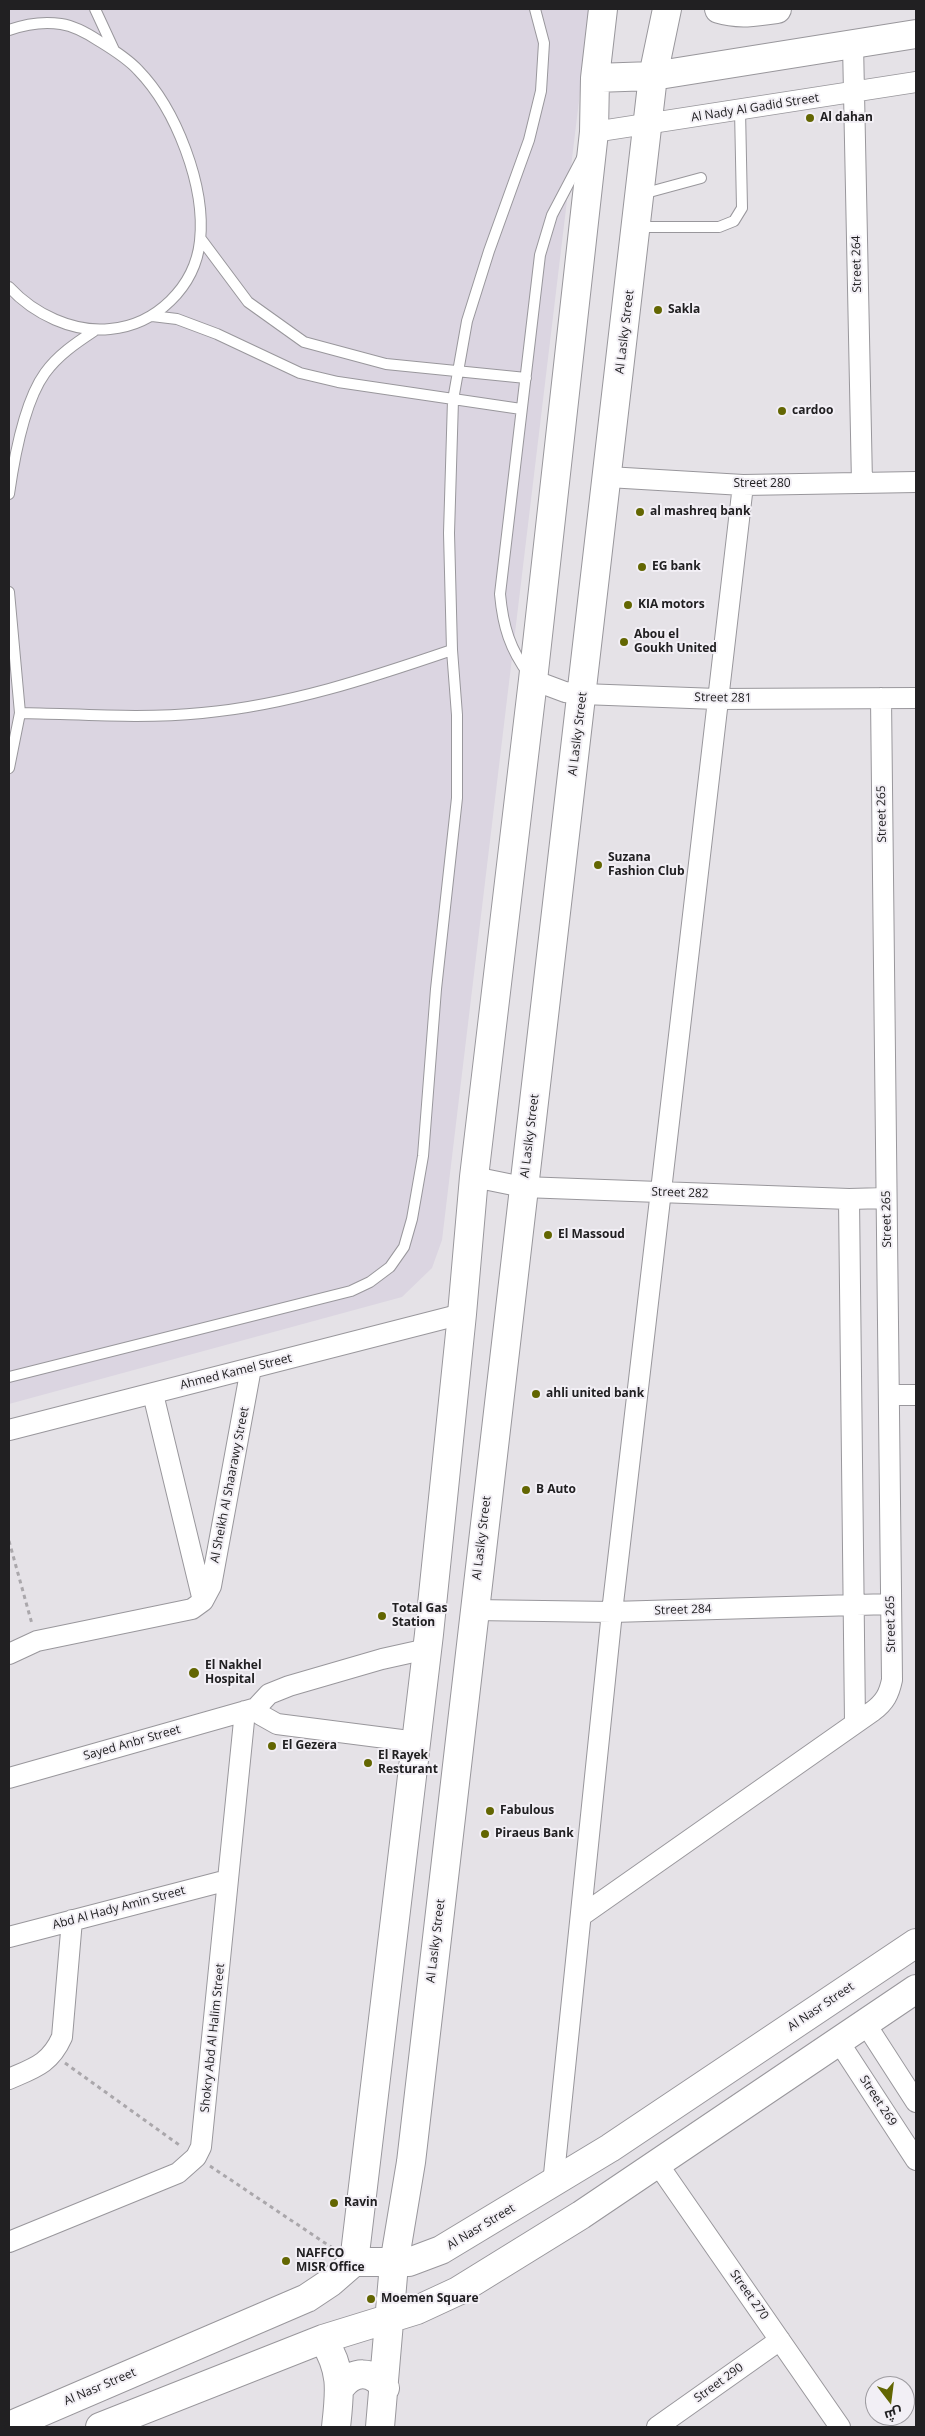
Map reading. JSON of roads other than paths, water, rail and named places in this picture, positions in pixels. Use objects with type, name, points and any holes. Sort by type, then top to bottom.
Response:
[{"type":"main road","points":[[354,2262],[417,1742],[462,1314],[474,1177],[533,680],[594,132],[595,78],[603,9]]},
{"type":"main road","name":"Al Laslky Street","points":[[380,2427],[385,2388],[394,2264],[411,2162],[523,1187],[641,194],[653,76],[667,9]]},
{"type":"main road","points":[[719,9],[730,12],[750,13],[777,9]]},
{"type":"main road","points":[[595,78],[653,76],[916,34]]},
{"type":"main road","name":"Al Nasr Street","points":[[9,2426],[307,2298],[331,2282],[354,2262],[394,2264],[426,2257],[441,2250],[553,2184],[916,1943]]},
{"type":"main road","points":[[100,2427],[323,2338],[418,2310],[458,2291],[580,2215],[916,1989]]},
{"type":"main road","points":[[367,2154],[388,2162],[411,2162]]},
{"type":"main road","points":[[441,2250],[437,2260],[437,2270],[441,2280],[449,2287],[458,2291]]},
{"type":"main road","points":[[323,2338],[335,2362],[341,2388],[336,2427]]},
{"type":"main road","points":[[341,2388],[346,2380],[354,2375],[363,2373],[372,2375],[385,2388]]},
{"type":"street","name":"Street 264","points":[[853,44],[862,483]]},
{"type":"street","name":"Al Nady Al Gadid Street","points":[[594,132],[649,125],[916,82]]},
{"type":"street","name":"Street 280","points":[[608,476],[743,485],[916,482]]},
{"type":"street","points":[[553,2184],[612,1612],[743,485]]},
{"type":"street","name":"Street 281","points":[[533,680],[565,692],[582,694],[717,699],[916,698]]},
{"type":"street","name":"Street 265","points":[[581,1916],[856,1723],[883,1703],[890,1692],[892,1680],[881,698]]},
{"type":"street","name":"Street 282","points":[[474,1177],[523,1187],[849,1199],[886,1198]]},
{"type":"street","points":[[849,1199],[856,1723]]},
{"type":"street","name":"Ahmed Kamel Street","points":[[9,1430],[462,1314]]},
{"type":"street","name":"Al Sheikh Al Shaarawy Street","points":[[203,1601],[211,1586],[251,1368]]},
{"type":"street","name":"Al Sheikh Al Shaarawy Street","points":[[153,1394],[203,1601]]},
{"type":"street","points":[[888,1395],[916,1395]]},
{"type":"street","points":[[9,1654],[37,1641],[192,1609],[203,1601]]},
{"type":"street","name":"Street 284","points":[[474,1610],[612,1612],[891,1604]]},
{"type":"street","name":"Sayed Anbr Street","points":[[9,1778],[250,1710],[269,1694],[289,1686],[382,1658],[427,1649]]},
{"type":"street","points":[[250,1710],[277,1724],[417,1742]]},
{"type":"street","name":"Shokry Abd Al Halim Street","points":[[9,2242],[178,2173],[196,2157],[203,2136],[228,1880],[250,1710]]},
{"type":"street","name":"Abd Al Hady Amin Street","points":[[9,1937],[228,1880]]},
{"type":"street","points":[[9,2079],[46,2061],[56,2050],[62,2037],[72,1920]]},
{"type":"street","points":[[865,2023],[916,2102]]},
{"type":"street","name":"Street 269","points":[[839,2042],[916,2160]]},
{"type":"street","name":"Street 270","points":[[657,2163],[840,2427]]},
{"type":"street","name":"Street 290","points":[[657,2427],[780,2340]]},
{"type":"lane","points":[[95,9],[114,50]]},
{"type":"lane","points":[[9,1377],[351,1291],[370,1282],[390,1267],[404,1247],[412,1219],[423,1156],[436,989],[457,798],[456,715],[449,533],[453,400],[467,321],[529,140],[541,90],[544,43],[535,9]]},
{"type":"lane","points":[[9,30],[25,24],[44,22],[63,24],[81,30],[114,50],[138,69],[173,120],[185,148],[194,178],[199,208],[201,239],[198,254],[185,283],[164,307],[152,316],[124,328],[94,331],[66,325],[28,305],[9,287]]},
{"type":"lane","points":[[637,227],[719,227],[727,225],[739,215],[743,200],[740,110]]},
{"type":"lane","points":[[533,680],[515,656],[508,639],[502,615],[500,594],[540,255],[552,215],[594,132]]},
{"type":"lane","points":[[641,194],[702,178]]},
{"type":"lane","points":[[201,239],[248,302],[304,342],[386,364],[526,378]]},
{"type":"lane","points":[[152,316],[177,319],[217,334],[300,373],[338,382],[521,410]]},
{"type":"lane","points":[[9,494],[14,459],[26,414],[44,374],[67,349],[94,331]]},
{"type":"lane","points":[[9,592],[20,713],[13,734],[9,768]]},
{"type":"lane","points":[[20,713],[171,714],[201,713],[255,706],[328,691],[452,650]]},
{"type":"lane","points":[[9,672],[17,682]]},
{"type":"place","name":"Al dahan","points":[[810,118]]},
{"type":"place","name":"Sakla","points":[[658,310]]},
{"type":"place","name":"cardoo","points":[[782,411]]},
{"type":"place","name":"al mashreq bank","points":[[640,512]]},
{"type":"place","name":"EG bank","points":[[642,567]]},
{"type":"place","name":"KIA motors","points":[[628,605]]},
{"type":"place","name":"Abou el Goukh United","points":[[624,642]]},
{"type":"place","name":"Suzana Fashion Club","points":[[598,865]]},
{"type":"place","name":"El Massoud","points":[[548,1235]]},
{"type":"place","name":"ahli united bank","points":[[536,1394]]},
{"type":"place","name":"B Auto","points":[[526,1490]]},
{"type":"place","name":"Total Gas Station","points":[[382,1616]]},
{"type":"place","name":"El Nakhel Hospital","points":[[194,1673]]},
{"type":"place","name":"El Gezera","points":[[272,1746]]},
{"type":"place","name":"El Rayek Resturant","points":[[368,1763]]},
{"type":"place","name":"Fabulous","points":[[490,1811]]},
{"type":"place","name":"Piraeus Bank","points":[[485,1834]]},
{"type":"place","name":"Ravin","points":[[334,2203]]},
{"type":"place","name":"NAFFCO MISR Office","points":[[286,2261]]},
{"type":"place","name":"Moemen Square","points":[[371,2299]]}]
